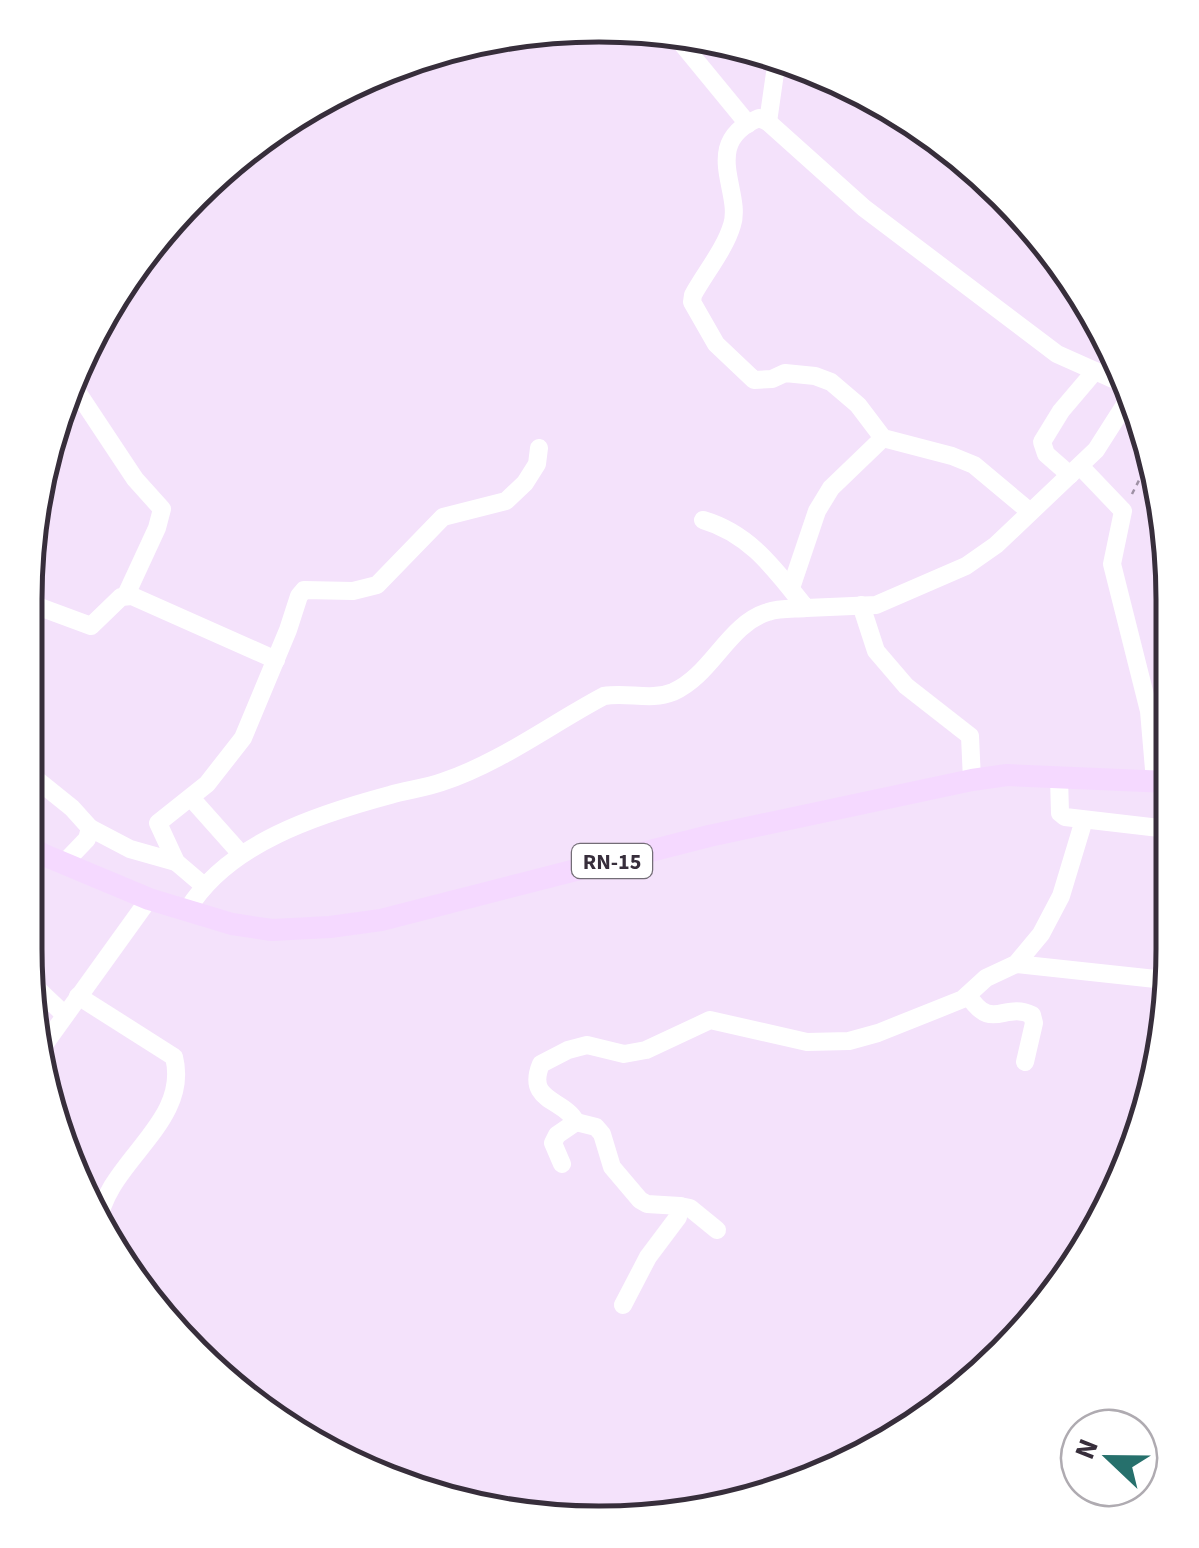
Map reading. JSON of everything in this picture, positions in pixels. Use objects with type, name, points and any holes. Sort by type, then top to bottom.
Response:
[{"type":"main road","name":"RN-15","points":[[42,854],[149,899],[232,924],[272,930],[330,927],[381,920],[710,836],[972,780],[1008,775],[1156,782]]},
{"type":"street","points":[[687,49],[748,124]]},
{"type":"street","points":[[768,122],[775,71]]},
{"type":"street","points":[[1030,511],[974,466],[952,456],[883,438],[858,405],[830,382],[785,373],[754,380],[716,344],[692,302],[732,225],[725,168],[732,141],[759,118],[768,122],[879,219],[1057,354],[1111,379]]},
{"type":"street","points":[[1095,371],[1061,411],[1042,442],[1046,454],[1075,470],[1123,511],[1112,564],[1156,749]]},
{"type":"street","points":[[42,608],[91,626],[126,595],[157,528],[162,508],[134,479],[81,397]]},
{"type":"street","points":[[188,909],[203,884],[241,854],[334,813],[440,783],[474,769],[604,696],[653,697],[674,692],[706,668],[752,621],[768,612],[876,606],[966,566],[996,546],[1075,470],[1114,426],[1123,409]]},
{"type":"street","points":[[792,585],[808,534],[831,488],[883,438]]},
{"type":"street","points":[[176,862],[158,822],[207,784],[242,738],[276,660],[298,596],[304,590],[353,591],[377,585],[443,516],[506,501],[537,464],[539,448]]},
{"type":"street","points":[[703,520],[736,532],[792,585],[806,608]]},
{"type":"street","points":[[126,595],[276,660]]},
{"type":"street","points":[[861,605],[876,651],[906,686],[970,736],[972,780]]},
{"type":"street","points":[[1059,777],[1060,813],[1069,819],[1156,828]]},
{"type":"street","points":[[42,784],[90,828],[130,848],[176,862],[203,884]]},
{"type":"street","points":[[192,799],[241,854]]},
{"type":"street","points":[[1016,964],[1053,915],[1084,820]]},
{"type":"street","points":[[65,862],[87,839],[90,828]]},
{"type":"street","points":[[49,1036],[149,899]]},
{"type":"street","points":[[717,1230],[690,1208],[640,1200],[612,1166],[596,1127],[576,1122],[570,1113],[554,1105],[537,1084],[541,1064],[587,1045],[624,1054],[646,1050],[710,1020],[807,1042],[848,1041],[878,1033],[968,995],[995,972],[1016,964],[1155,979]]},
{"type":"street","points":[[968,995],[979,1012],[988,1016],[1025,1012],[1032,1015],[1034,1023],[1025,1062]]},
{"type":"street","points":[[45,996],[64,1015]]},
{"type":"street","points":[[78,996],[174,1057],[179,1075],[166,1112],[124,1167],[104,1202]]},
{"type":"street","points":[[562,1164],[553,1143],[557,1135],[576,1122]]},
{"type":"street","points":[[623,1305],[648,1257],[678,1217],[680,1206]]},
{"type":"path","points":[[1123,511],[1142,474]]}]
